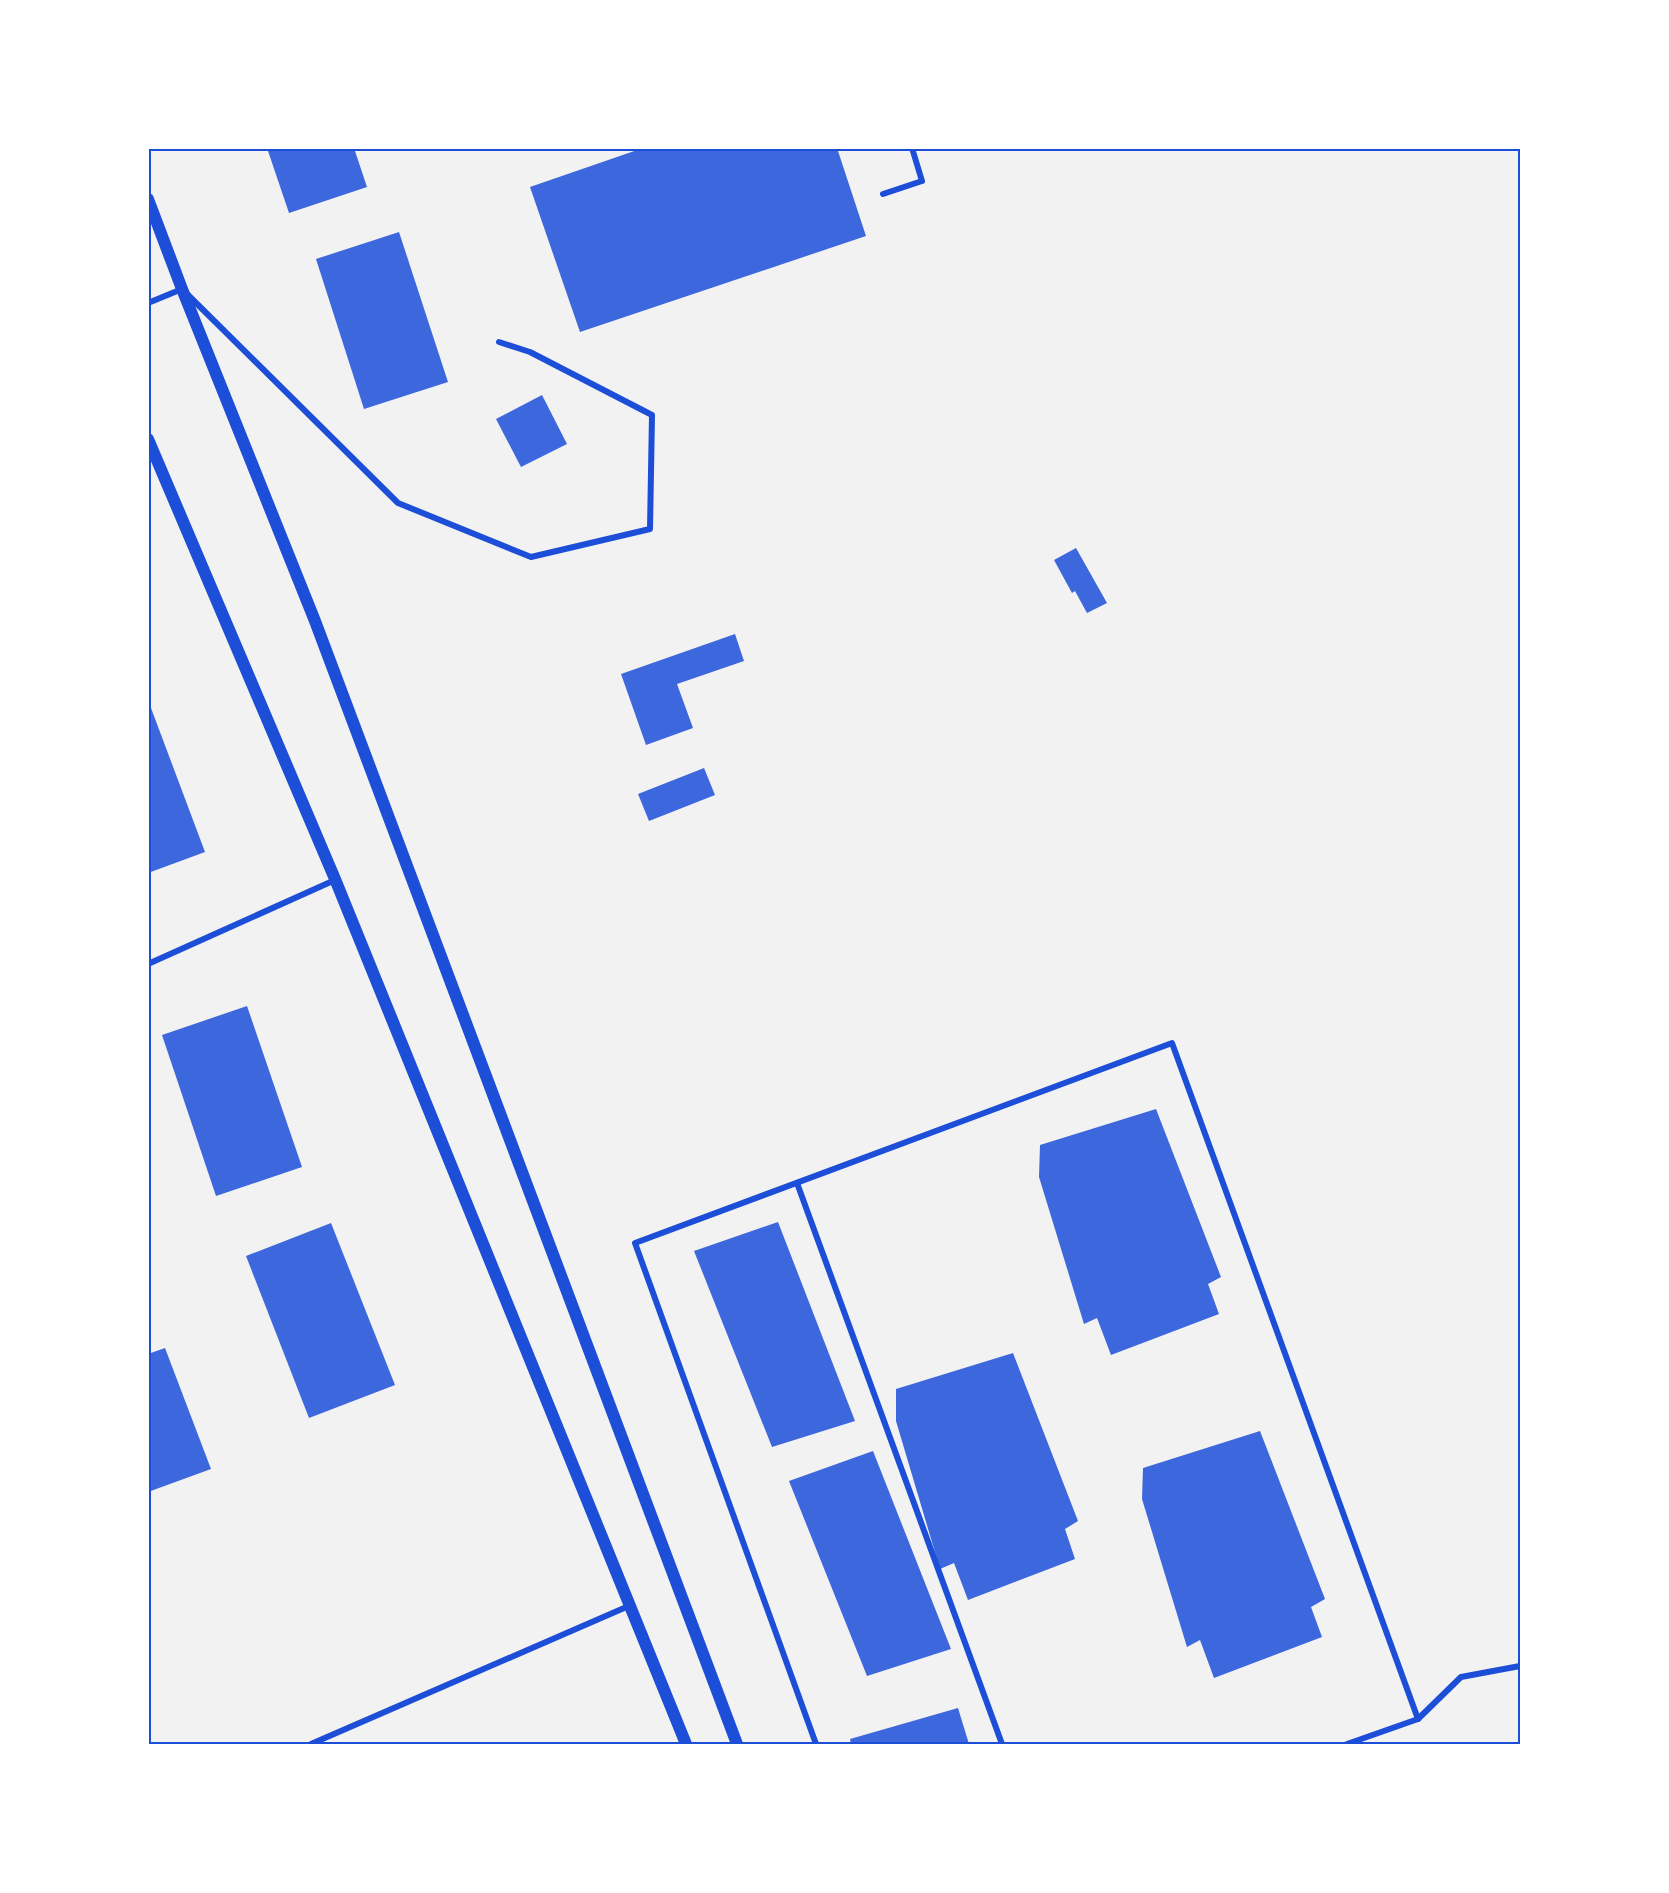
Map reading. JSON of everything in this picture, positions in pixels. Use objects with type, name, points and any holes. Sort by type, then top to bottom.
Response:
[{"type":"main road","points":[[148,199],[315,621],[737,1744]]},
{"type":"main road","points":[[148,439],[335,879],[686,1744]]},
{"type":"street","points":[[883,194],[922,181],[912,148]]},
{"type":"street","points":[[148,303],[182,289],[398,503],[531,557],[650,529],[652,415],[530,352],[500,342]]},
{"type":"street","points":[[148,964],[335,879]]},
{"type":"street","points":[[816,1744],[635,1244],[1172,1043],[1418,1719]]},
{"type":"street","points":[[797,1183],[1002,1744]]},
{"type":"street","points":[[311,1744],[631,1605]]},
{"type":"street","points":[[1347,1744],[1418,1719],[1461,1677],[1521,1666]]},
{"type":"building","points":[[267,148],[354,148],[367,187],[289,213]]},
{"type":"building","points":[[643,148],[837,148],[866,236],[580,332],[530,187]]},
{"type":"building","points":[[399,232],[448,382],[364,409],[316,259]]},
{"type":"building","points":[[542,395],[567,444],[521,467],[496,419]]},
{"type":"building","points":[[1076,548],[1107,603],[1087,613],[1075,591],[1072,593],[1054,560]]},
{"type":"building","points":[[735,634],[744,661],[677,684],[693,728],[646,745],[621,674]]},
{"type":"building","points":[[148,700],[205,852],[148,873]]},
{"type":"building","points":[[704,768],[715,795],[649,821],[638,794]]},
{"type":"building","points":[[247,1006],[302,1167],[216,1196],[162,1035]]},
{"type":"building","points":[[1156,1109],[1221,1277],[1208,1284],[1219,1314],[1111,1355],[1097,1318],[1084,1324],[1039,1177],[1040,1145]]},
{"type":"building","points":[[778,1222],[855,1421],[772,1447],[694,1251]]},
{"type":"building","points":[[331,1223],[395,1385],[309,1418],[246,1256]]},
{"type":"building","points":[[165,1348],[211,1469],[148,1492],[148,1354]]},
{"type":"building","points":[[1013,1353],[1078,1521],[1065,1529],[1075,1559],[968,1600],[954,1563],[940,1569],[896,1421],[896,1389]]},
{"type":"building","points":[[1260,1431],[1325,1599],[1311,1607],[1322,1637],[1214,1678],[1200,1640],[1187,1647],[1142,1499],[1143,1468]]},
{"type":"building","points":[[873,1451],[951,1649],[867,1676],[789,1481]]},
{"type":"building","points":[[958,1708],[969,1744],[851,1744],[850,1739]]}]
